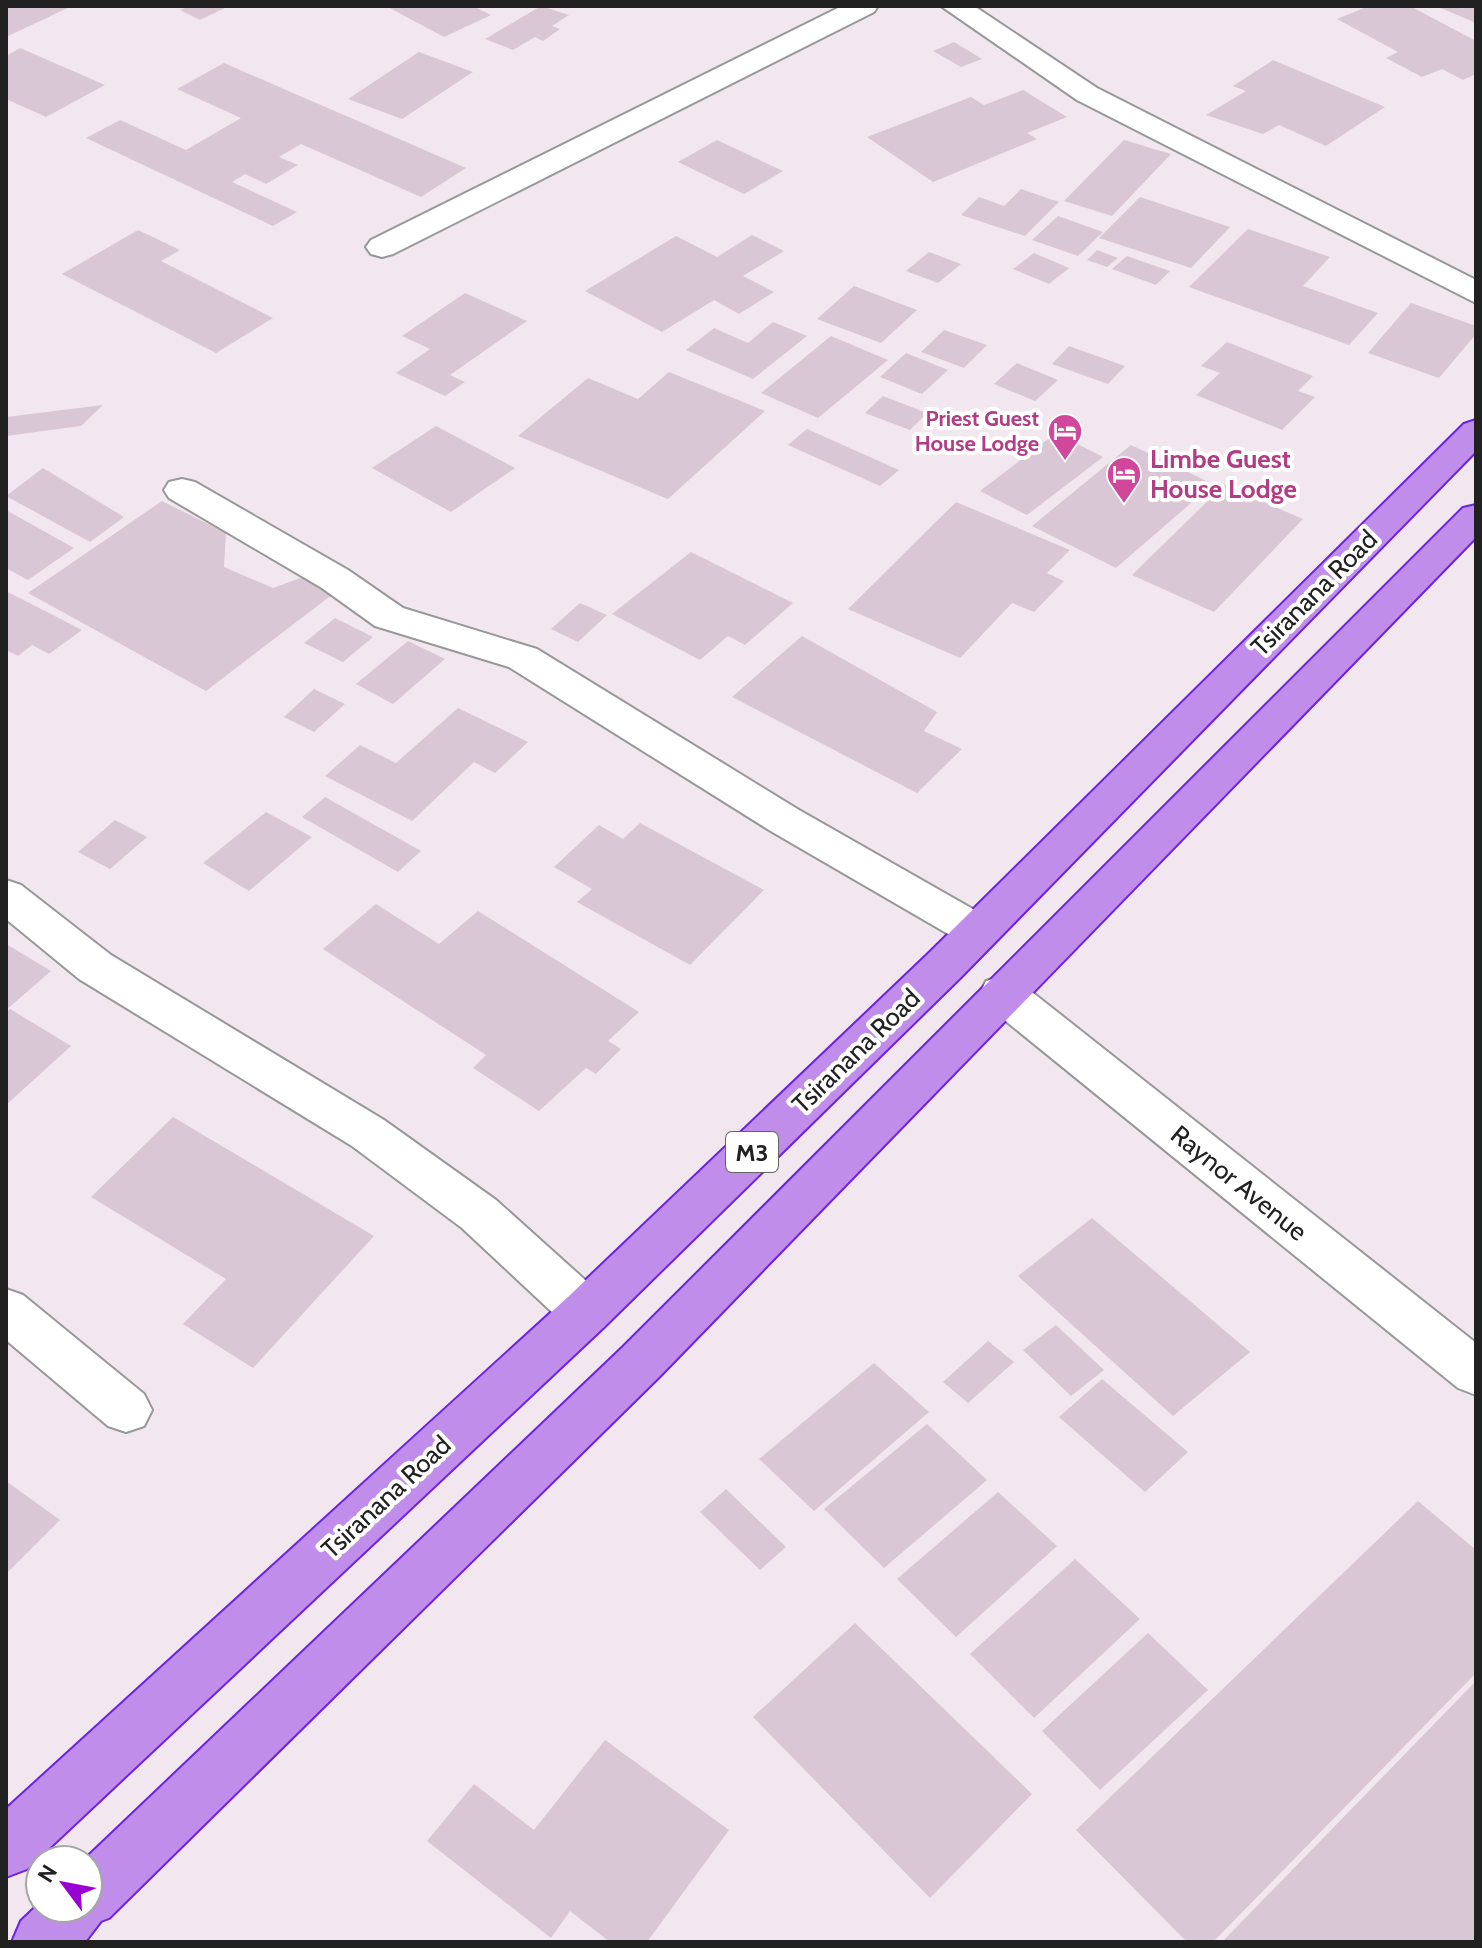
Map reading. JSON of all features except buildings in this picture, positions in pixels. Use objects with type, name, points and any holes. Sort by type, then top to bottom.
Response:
[{"type":"highway","name":"Tsiranana Road","points":[[6,1848],[586,1312],[977,931],[1476,431]]},
{"type":"highway","name":"M3","points":[[104,1882],[641,1362],[1476,516]]},
{"type":"highway","points":[[42,1942],[61,1924]]},
{"type":"street","points":[[382,247],[864,6]]},
{"type":"street","points":[[955,6],[1087,94],[1476,293]]},
{"type":"street","points":[[182,490],[335,579],[389,617],[523,658],[784,820],[977,931]]},
{"type":"street","points":[[6,896],[95,967],[368,1133],[479,1214],[586,1312]]},
{"type":"street","name":"Raynor Avenue","points":[[1002,993],[1476,1373]]},
{"type":"street","points":[[6,1310],[126,1410]]},
{"type":"place","name":"Priest Guest House Lodge","points":[[1065,462]]},
{"type":"place","name":"Limbe Guest House Lodge","points":[[1124,505]]}]
